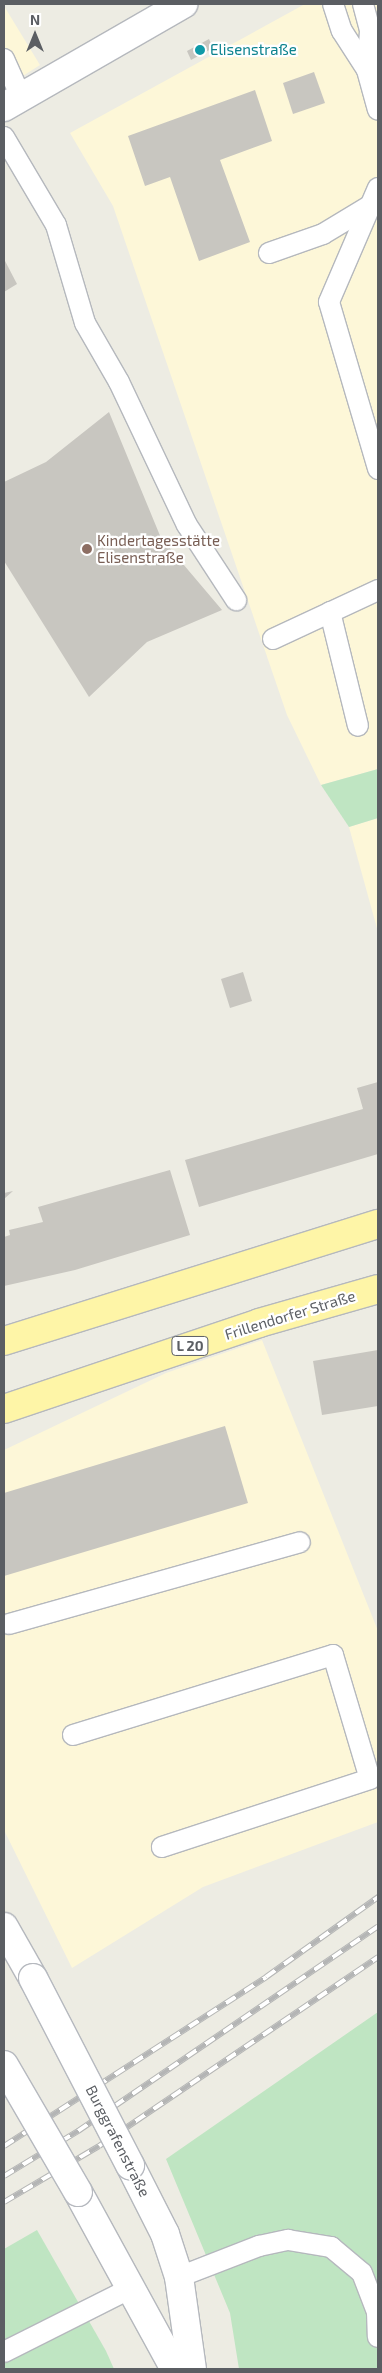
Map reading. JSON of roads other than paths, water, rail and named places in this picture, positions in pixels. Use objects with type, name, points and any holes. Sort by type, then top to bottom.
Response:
[{"type":"main road","points":[[12,102],[183,4]]},
{"type":"main road","points":[[4,1341],[378,1224]]},
{"type":"main road","name":"Frillendorfer Straße","points":[[4,1409],[259,1323],[378,1289]]},
{"type":"main road","name":"Burggrafenstraße","points":[[4,1927],[33,1978],[165,2234],[179,2277],[192,2369]]},
{"type":"main road","points":[[4,2065],[78,2192],[175,2369]]},
{"type":"lane","points":[[333,4],[342,31],[367,70],[378,110]]},
{"type":"lane","points":[[363,4],[370,31],[367,70]]},
{"type":"lane","points":[[4,59],[12,102]]},
{"type":"lane","points":[[4,137],[56,225],[85,323],[119,382],[186,525],[236,600]]},
{"type":"lane","points":[[269,253],[323,234],[375,197]]},
{"type":"lane","points":[[375,197],[329,302],[377,458]]},
{"type":"lane","points":[[274,639],[378,590]]},
{"type":"lane","points":[[330,612],[358,726]]},
{"type":"lane","points":[[9,1624],[300,1542]]},
{"type":"lane","points":[[73,1735],[333,1655],[370,1779],[162,1847]]},
{"type":"lane","points":[[179,2277],[259,2246],[288,2240],[331,2247],[362,2273],[377,2312],[378,2337]]},
{"type":"lane","points":[[4,2352],[129,2288]]},
{"type":"railway","points":[[4,2146],[266,1977],[378,1897]]},
{"type":"railway","points":[[4,2176],[78,2131],[378,1926]]},
{"type":"railway","points":[[4,2202],[99,2146],[378,1957]]},
{"type":"place","name":"Elisenstraße","points":[[200,50]]},
{"type":"place","name":"Kindertagesstätte Elisenstraße","points":[[87,549]]}]
